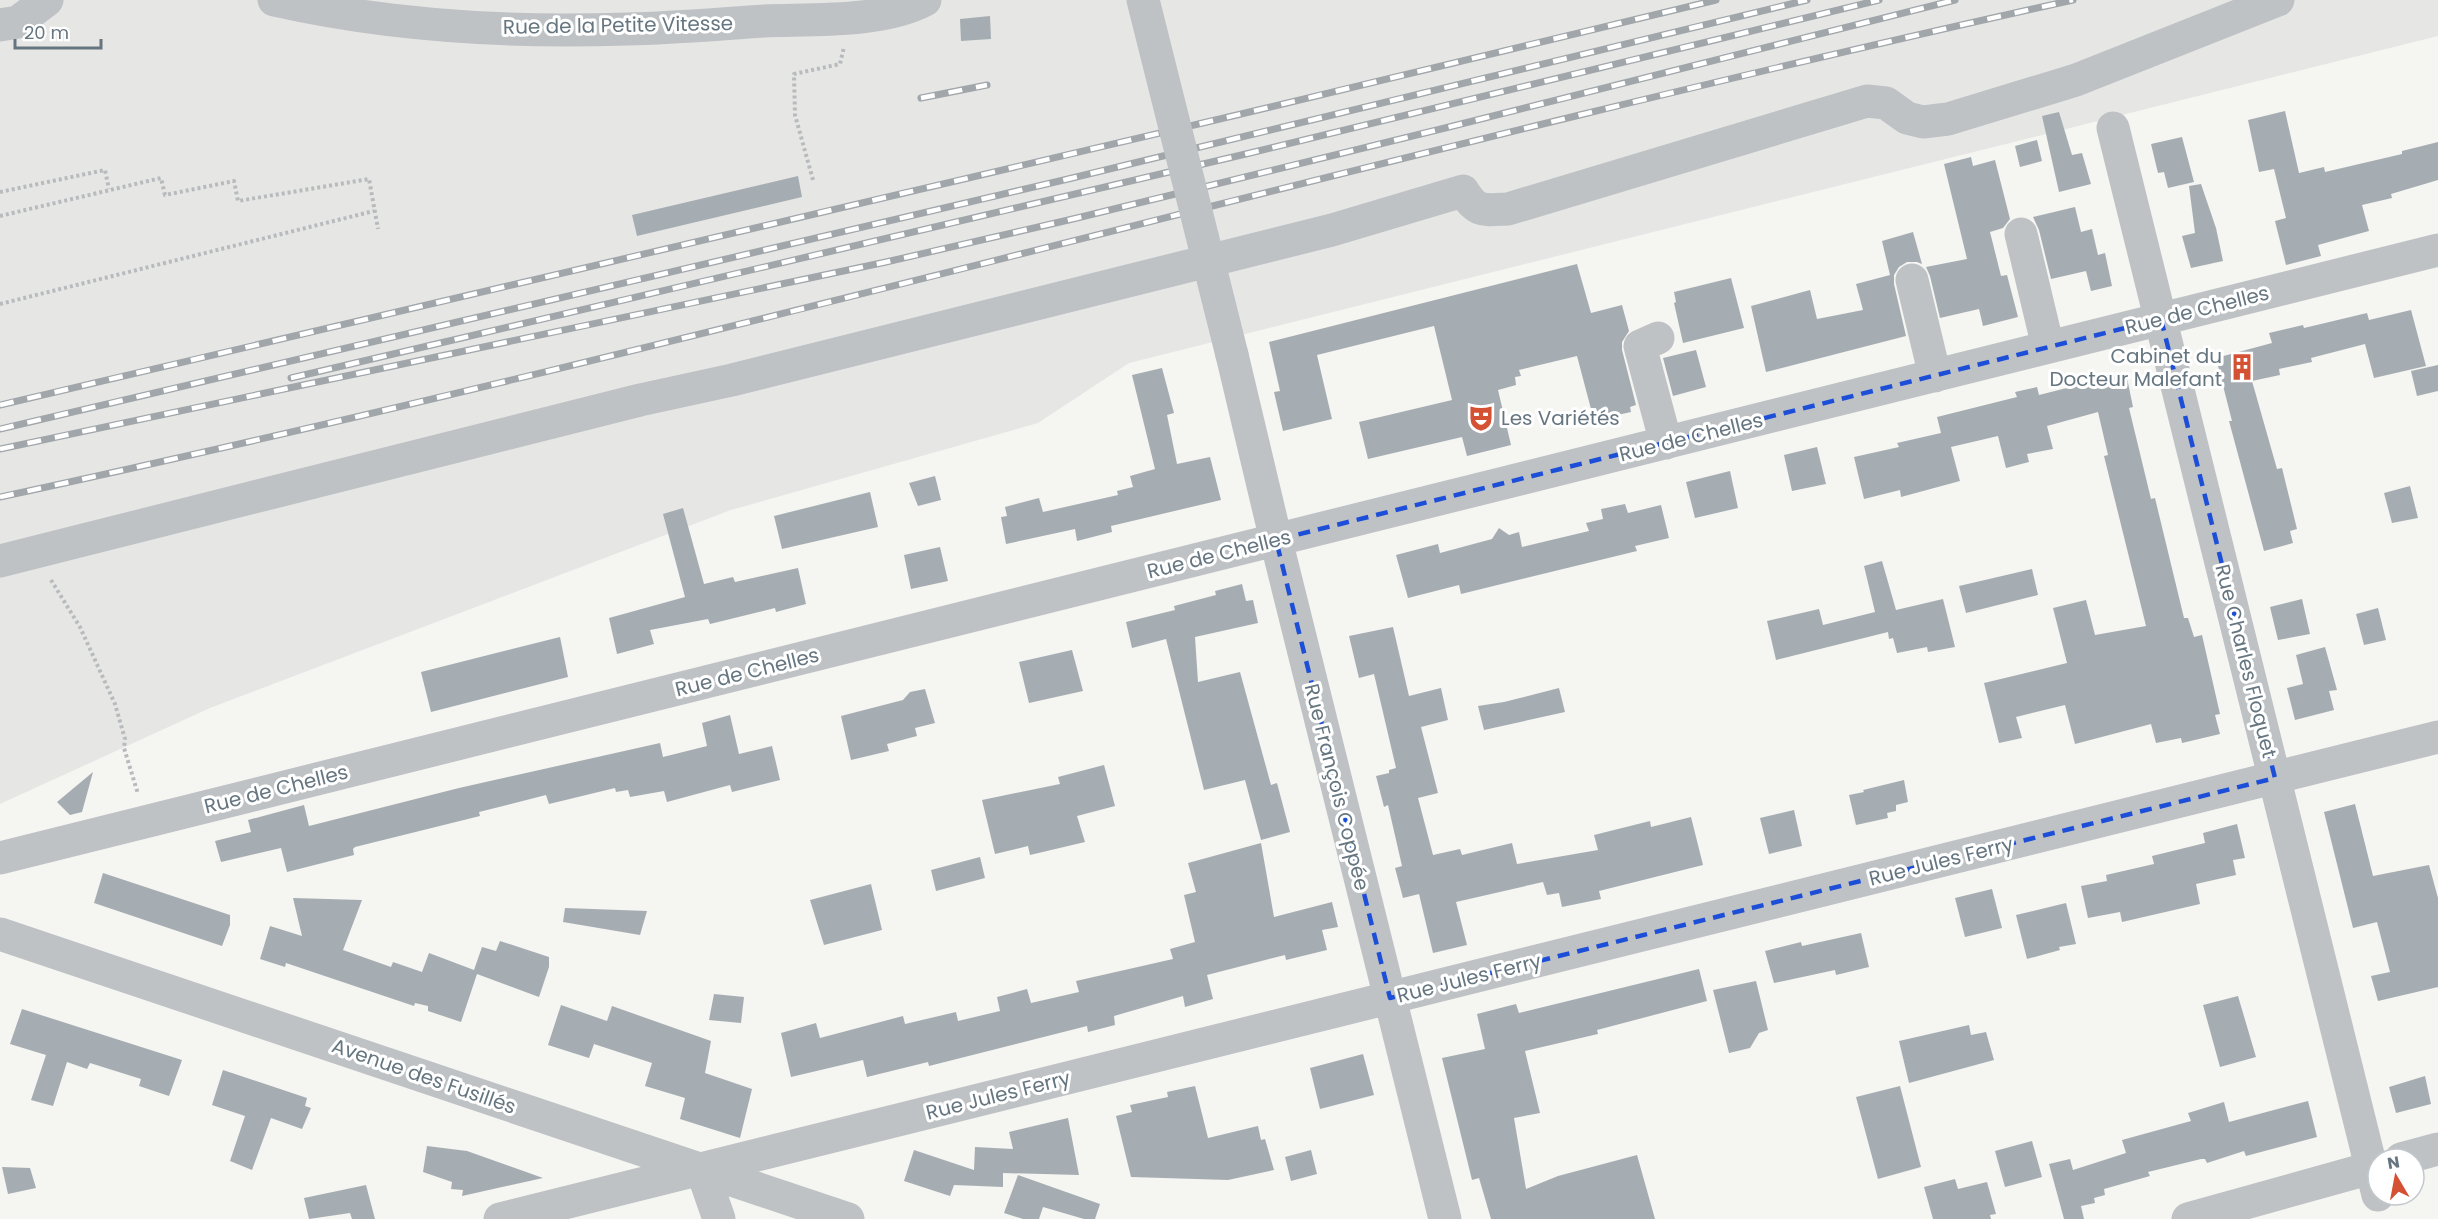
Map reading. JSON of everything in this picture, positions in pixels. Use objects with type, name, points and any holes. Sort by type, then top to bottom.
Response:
[{"type":"street","points":[[0,25],[18,22],[47,0]]},
{"type":"street","name":"Rue de la Petite Vitesse","points":[[274,0],[394,21],[510,30],[627,29],[852,17],[891,12],[925,0]]},
{"type":"street","name":"Rue François Coppée","points":[[1143,0],[1445,1219]]},
{"type":"street","points":[[0,561],[640,400],[732,380],[1332,230],[1463,191],[1471,205],[1485,210],[1508,209],[1867,101],[1886,103],[1907,118],[1923,122],[1948,119],[2076,80],[2278,0]]},
{"type":"street","name":"Rue Charles Floquet","points":[[2113,128],[2275,778],[2373,1147]]},
{"type":"street","points":[[2021,234],[2048,347]]},
{"type":"street","name":"Rue de Chelles","points":[[0,858],[2438,250]]},
{"type":"street","points":[[1912,280],[1935,375]]},
{"type":"street","points":[[1658,338],[1640,346],[1666,443]]},
{"type":"street","name":"Rue Jules Ferry","points":[[510,1218],[2438,737]]},
{"type":"street","name":"Avenue des Fusillés","points":[[0,934],[848,1219]]},
{"type":"street","points":[[702,1170],[719,1219]]},
{"type":"street","points":[[2188,1219],[2366,1179]]},
{"type":"path","points":[[813,180],[795,115],[794,74],[840,64],[852,17]]},
{"type":"path","points":[[0,192],[105,170],[109,189]]},
{"type":"path","points":[[0,216],[161,178],[165,195],[234,181],[238,201],[369,179],[378,229]]},
{"type":"path","points":[[0,304],[374,211]]},
{"type":"path","points":[[32,553],[68,605],[115,704],[124,739],[124,748],[146,822]]},
{"type":"highlighted area","points":[[2161,319],[2275,778],[1390,998],[1276,540]]},
{"type":"shaded area","points":[[0,0],[2438,0],[2438,36],[1129,363],[1038,423],[731,510],[210,708],[0,804]]},
{"type":"building","points":[[990,16],[991,39],[961,41],[960,19]]},
{"type":"building","points":[[2285,111],[2299,173],[2324,167],[2325,172],[2402,154],[2402,151],[2438,142],[2438,180],[2391,194],[2392,198],[2362,205],[2369,231],[2318,245],[2321,256],[2286,265],[2275,221],[2286,218],[2274,169],[2259,172],[2248,120]]},
{"type":"building","points":[[2059,112],[2072,155],[2082,153],[2091,184],[2059,192],[2042,116]]},
{"type":"building","points":[[2182,137],[2194,182],[2168,188],[2164,172],[2158,173],[2151,144]]},
{"type":"building","points":[[2037,140],[2042,161],[2020,167],[2015,146]]},
{"type":"building","points":[[1971,157],[1973,166],[1995,160],[2010,219],[2003,228],[1990,232],[2001,276],[2007,275],[2018,317],[1983,326],[1979,309],[1940,318],[1926,267],[1967,259],[1944,164]]},
{"type":"building","points":[[798,176],[802,197],[637,236],[632,215]]},
{"type":"building","points":[[2201,184],[2216,228],[2223,261],[2191,268],[2182,236],[2195,233],[2189,186]]},
{"type":"building","points":[[2075,207],[2081,232],[2092,229],[2098,255],[2105,253],[2112,286],[2091,291],[2086,271],[2051,279],[2039,230],[2033,217]]},
{"type":"building","points":[[1913,232],[1922,264],[1907,262],[1899,267],[1894,275],[1906,336],[1766,372],[1751,306],[1810,290],[1817,319],[1863,310],[1856,284],[1890,275],[1882,241]]},
{"type":"building","points":[[1577,264],[1591,313],[1622,305],[1629,331],[1622,342],[1622,350],[1636,405],[1630,407],[1631,412],[1599,419],[1596,408],[1591,409],[1577,356],[1519,370],[1521,376],[1515,377],[1516,385],[1498,390],[1511,445],[1467,456],[1462,437],[1368,459],[1359,422],[1452,400],[1434,326],[1317,355],[1332,419],[1283,431],[1274,392],[1280,391],[1269,342]]},
{"type":"building","points":[[1731,278],[1744,328],[1683,343],[1674,303],[1676,302],[1674,292]]},
{"type":"building","points":[[2411,310],[2426,366],[2374,378],[2365,344],[2311,358],[2312,362],[2279,369],[2280,375],[2252,381],[2277,469],[2282,468],[2297,529],[2290,531],[2293,543],[2264,551],[2229,421],[2232,421],[2216,358],[2272,343],[2269,333],[2303,325],[2304,328],[2367,313],[2369,320]]},
{"type":"building","points":[[1696,350],[1706,387],[1673,396],[1663,358]]},
{"type":"building","points":[[2438,365],[2438,391],[2417,396],[2411,371]]},
{"type":"building","points":[[1162,368],[1174,413],[1167,415],[1177,464],[1210,457],[1221,500],[1111,526],[1112,532],[1077,541],[1075,529],[1006,544],[1001,517],[1007,516],[1005,507],[1039,498],[1043,512],[1118,495],[1117,491],[1133,487],[1130,476],[1155,469],[1132,375]]},
{"type":"building","points":[[2126,373],[2133,407],[2129,408],[2151,499],[2155,498],[2184,618],[2188,618],[2194,637],[2202,635],[2220,714],[2215,715],[2220,734],[2182,743],[2181,738],[2156,743],[2151,724],[2075,744],[2065,705],[2016,717],[2022,738],[1999,743],[1984,683],[2067,663],[2053,608],[2086,600],[2095,635],[2146,626],[2104,456],[2108,455],[2098,412],[2047,426],[2053,449],[2027,454],[2029,462],[2006,468],[1998,436],[1951,447],[1960,481],[1901,497],[1900,490],[1864,499],[1854,457],[1899,447],[1897,443],[1941,433],[1937,417],[2017,397],[2015,392],[2037,387],[2039,395]]},
{"type":"building","points":[[1817,447],[1826,484],[1792,491],[1784,455]]},
{"type":"building","points":[[1730,471],[1738,508],[1695,518],[1686,482]]},
{"type":"building","points":[[935,476],[941,500],[918,506],[909,483]]},
{"type":"building","points":[[2410,486],[2418,518],[2392,523],[2384,493]]},
{"type":"building","points":[[870,492],[878,527],[782,549],[774,516]]},
{"type":"building","points":[[1625,504],[1628,513],[1661,505],[1669,538],[1635,546],[1637,551],[1461,594],[1459,585],[1408,598],[1396,555],[1438,544],[1440,553],[1492,539],[1499,528],[1509,535],[1519,532],[1522,547],[1589,531],[1586,523],[1603,519],[1601,509]]},
{"type":"building","points":[[683,508],[704,584],[733,577],[735,582],[798,568],[806,604],[776,612],[775,608],[710,624],[708,619],[650,630],[654,644],[617,654],[609,618],[685,597],[663,514]]},
{"type":"building","points":[[940,547],[948,581],[911,589],[904,555]]},
{"type":"building","points":[[1882,561],[1896,610],[1943,599],[1955,647],[1928,652],[1927,647],[1897,653],[1893,638],[1889,639],[1888,632],[1776,660],[1767,621],[1819,609],[1823,625],[1875,612],[1864,566]]},
{"type":"building","points":[[2032,569],[2038,595],[1966,613],[1959,586]]},
{"type":"building","points":[[1242,584],[1246,601],[1253,600],[1258,623],[1195,637],[1198,682],[1240,672],[1271,785],[1277,783],[1290,832],[1261,840],[1245,780],[1204,790],[1166,639],[1132,648],[1126,622],[1175,610],[1174,606],[1216,595],[1215,591]]},
{"type":"building","points":[[2302,599],[2310,634],[2278,640],[2270,607]]},
{"type":"building","points":[[2378,608],[2386,640],[2364,645],[2356,614]]},
{"type":"building","points":[[1393,627],[1409,696],[1441,688],[1448,720],[1421,727],[1438,793],[1418,798],[1433,855],[1460,849],[1462,855],[1512,843],[1517,864],[1598,850],[1594,835],[1650,821],[1651,827],[1691,817],[1703,865],[1599,891],[1601,899],[1562,907],[1559,893],[1547,895],[1543,882],[1456,902],[1467,945],[1433,953],[1419,894],[1403,898],[1395,868],[1402,866],[1388,805],[1384,807],[1376,776],[1389,773],[1389,770],[1396,768],[1374,674],[1359,678],[1349,636]]},
{"type":"building","points":[[560,637],[568,677],[431,712],[421,672]]},
{"type":"building","points":[[2325,647],[2337,690],[2329,691],[2334,710],[2295,720],[2287,688],[2303,684],[2296,655]]},
{"type":"building","points":[[1072,650],[1083,691],[1029,703],[1019,662]]},
{"type":"building","points":[[1559,688],[1565,712],[1484,730],[1478,706]]},
{"type":"building","points":[[925,689],[935,723],[915,728],[917,736],[887,744],[889,751],[851,760],[841,716],[903,700],[910,692]]},
{"type":"building","points":[[730,715],[739,754],[772,746],[780,780],[732,792],[730,785],[667,802],[664,791],[630,797],[628,790],[616,792],[615,788],[549,804],[546,795],[479,812],[480,816],[355,847],[354,855],[287,872],[281,848],[221,862],[215,841],[251,832],[248,820],[304,805],[309,826],[459,788],[660,743],[663,757],[707,746],[702,723]]},
{"type":"building","points":[[1104,765],[1115,806],[1077,816],[1085,842],[1030,855],[1028,846],[995,854],[982,800],[1060,784],[1058,777]]},
{"type":"building","points":[[93,772],[82,812],[70,815],[57,802]]},
{"type":"building","points":[[1904,780],[1908,802],[1896,805],[1896,811],[1887,813],[1888,818],[1856,825],[1849,795]]},
{"type":"building","points":[[2355,804],[2373,876],[2429,865],[2438,898],[2438,987],[2378,1001],[2371,976],[2390,972],[2377,922],[2353,928],[2324,812]]},
{"type":"building","points":[[1794,810],[1802,846],[1769,854],[1760,818]]},
{"type":"building","points":[[2237,824],[2245,858],[2233,860],[2236,875],[2196,884],[2200,904],[2122,922],[2120,912],[2088,918],[2081,886],[2107,881],[2106,875],[2154,864],[2152,856],[2205,843],[2203,833]]},
{"type":"building","points":[[1261,843],[1274,917],[1332,902],[1338,927],[1322,930],[1327,950],[1286,960],[1285,955],[1207,975],[1213,999],[1185,1007],[1183,996],[1114,1016],[1115,1025],[1088,1032],[1087,1026],[929,1066],[928,1062],[867,1077],[863,1060],[791,1077],[781,1033],[816,1023],[820,1038],[903,1016],[905,1024],[956,1012],[958,1021],[1000,1011],[997,997],[1027,989],[1031,1003],[1079,992],[1076,981],[1173,959],[1170,949],[1195,942],[1184,895],[1196,892],[1188,863]]},
{"type":"building","points":[[980,857],[985,878],[936,891],[931,870]]},
{"type":"building","points":[[103,873],[230,915],[230,925],[222,946],[94,903]]},
{"type":"building","points":[[871,884],[882,930],[824,945],[810,900]]},
{"type":"building","points":[[1992,889],[2002,928],[1965,937],[1955,898]]},
{"type":"building","points":[[293,898],[362,900],[343,950],[391,967],[393,962],[422,972],[429,953],[474,970],[482,947],[496,951],[500,941],[549,957],[549,967],[539,997],[477,974],[461,1022],[428,1011],[428,1006],[415,1003],[414,1006],[286,963],[285,967],[260,959],[270,926],[302,936]]},
{"type":"building","points":[[2066,903],[2076,944],[2059,947],[2060,950],[2027,959],[2016,915]]},
{"type":"building","points":[[565,908],[647,911],[640,935],[563,922]]},
{"type":"building","points":[[1861,933],[1869,967],[1836,975],[1835,970],[1774,983],[1765,951],[1801,942],[1802,946]]},
{"type":"building","points":[[1699,969],[1707,1001],[1597,1030],[1598,1034],[1525,1051],[1540,1113],[1514,1118],[1526,1189],[1558,1176],[1637,1155],[1655,1219],[1491,1219],[1479,1178],[1472,1180],[1442,1058],[1485,1049],[1477,1014],[1516,1004],[1519,1013]]},
{"type":"building","points":[[1756,981],[1768,1030],[1759,1033],[1750,1048],[1729,1053],[1713,990]]},
{"type":"building","points":[[714,994],[744,997],[741,1023],[709,1020]]},
{"type":"building","points":[[2238,996],[2256,1057],[2220,1067],[2203,1005]]},
{"type":"building","points":[[561,1005],[607,1021],[612,1006],[711,1041],[705,1073],[752,1089],[740,1138],[680,1119],[685,1098],[645,1086],[652,1063],[594,1044],[589,1058],[548,1045]]},
{"type":"building","points":[[22,1009],[182,1060],[169,1096],[139,1086],[141,1079],[90,1063],[87,1069],[67,1062],[53,1106],[31,1100],[46,1055],[10,1044]]},
{"type":"building","points":[[1969,1025],[1971,1035],[1986,1032],[1994,1060],[1909,1083],[1899,1041]]},
{"type":"building","points":[[1363,1054],[1374,1095],[1320,1109],[1310,1068]]},
{"type":"building","points":[[223,1070],[307,1098],[305,1106],[311,1108],[302,1129],[271,1118],[252,1170],[230,1161],[245,1116],[212,1105]]},
{"type":"building","points":[[2425,1076],[2431,1104],[2396,1113],[2389,1087]]},
{"type":"building","points":[[1195,1086],[1208,1138],[1258,1126],[1261,1140],[1265,1139],[1274,1170],[1228,1180],[1131,1177],[1116,1116],[1132,1112],[1130,1105],[1168,1097],[1167,1092]]},
{"type":"building","points":[[1900,1086],[1921,1167],[1878,1179],[1856,1097]]},
{"type":"building","points":[[2308,1101],[2317,1137],[2246,1156],[2244,1151],[2207,1163],[2205,1159],[2201,1159],[2148,1172],[2150,1176],[2104,1189],[2105,1195],[2094,1198],[2095,1203],[2081,1206],[2084,1219],[2064,1219],[2049,1164],[2070,1159],[2073,1170],[2126,1153],[2122,1140],[2191,1121],[2188,1113],[2224,1102],[2229,1122]]},
{"type":"building","points":[[1068,1118],[1079,1175],[1003,1173],[1003,1187],[954,1185],[950,1196],[904,1181],[914,1150],[974,1170],[975,1147],[1013,1149],[1009,1132]]},
{"type":"building","points":[[2032,1141],[2042,1177],[2005,1187],[1995,1151]]},
{"type":"building","points":[[427,1146],[467,1151],[543,1178],[462,1196],[463,1190],[451,1189],[452,1182],[423,1172]]},
{"type":"building","points":[[1311,1150],[1317,1174],[1291,1181],[1285,1157]]},
{"type":"building","points":[[2,1167],[30,1168],[36,1188],[8,1194]]},
{"type":"building","points":[[1018,1175],[1100,1204],[1095,1219],[1084,1219],[1043,1207],[1039,1219],[1023,1219],[1004,1213]]},
{"type":"building","points":[[1955,1179],[1958,1189],[1987,1182],[1996,1214],[1990,1215],[1991,1219],[1933,1219],[1924,1187]]},
{"type":"building","points":[[366,1185],[375,1219],[352,1219],[350,1213],[309,1219],[304,1198]]},
{"type":"railway","points":[[0,405],[1241,114],[1716,0]]},
{"type":"railway","points":[[0,429],[1068,179],[1807,0]]},
{"type":"railway","points":[[291,378],[1250,153],[1879,0]]},
{"type":"railway","points":[[0,449],[886,262],[1445,128],[1955,0]]},
{"type":"railway","points":[[0,497],[520,378],[1554,121],[2073,0]]},
{"type":"railway","points":[[921,98],[987,85]]},
{"type":"place","name":"Cabinet du Docteur Malefant","points":[[2242,367]]},
{"type":"place","name":"Les Variétés","points":[[1481,418]]}]
